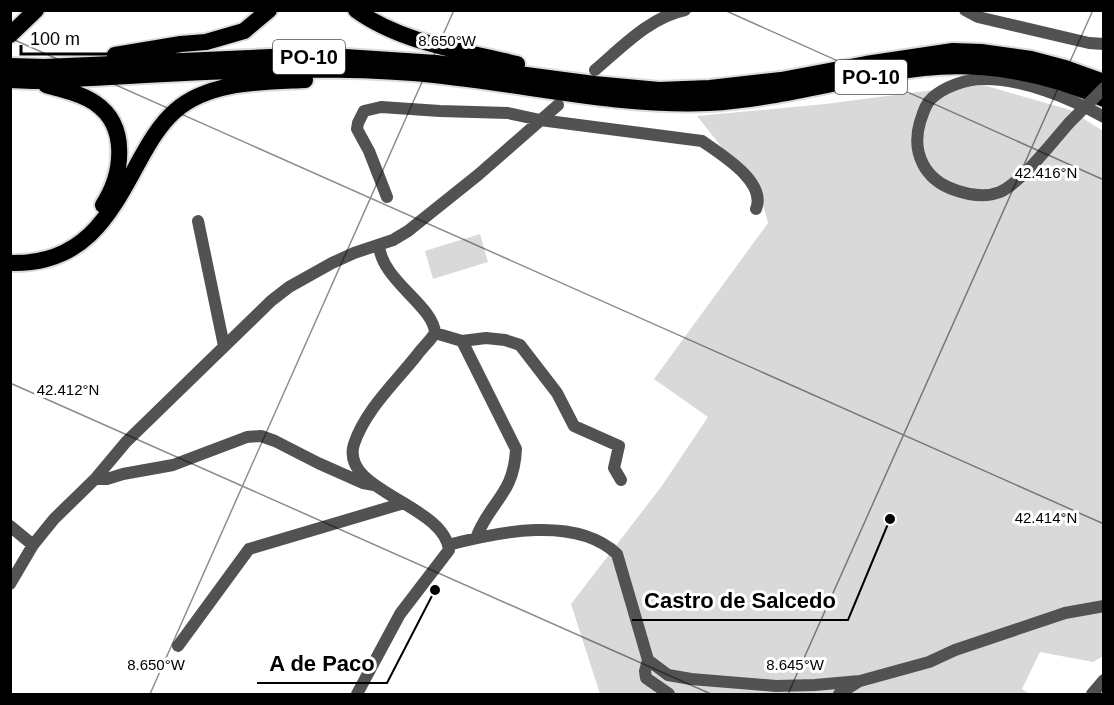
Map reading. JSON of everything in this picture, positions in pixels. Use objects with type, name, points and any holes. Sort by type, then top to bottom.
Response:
[{"type":"highway","points":[[10,34],[30,10]]},
{"type":"highway","points":[[10,34],[36,10]]},
{"type":"highway","points":[[44,67],[181,44],[206,42],[244,32],[269,10]]},
{"type":"highway","points":[[356,10],[384,28],[413,39],[594,77]]},
{"type":"highway","name":"PO-10","points":[[19,75],[44,67],[271,57],[345,57],[594,77],[659,90],[710,88],[781,80],[953,51],[981,52],[1031,59],[1104,82]]},
{"type":"highway","name":"PO-10","points":[[19,75],[347,69],[416,74],[635,102],[710,103],[780,94],[923,68],[954,67],[1004,69],[1073,86],[1104,99]]},
{"type":"highway","points":[[10,253],[29,252],[49,247],[66,240],[80,230],[92,219],[109,196],[120,163],[116,128],[107,114],[95,103],[82,96],[19,75]]},
{"type":"highway","points":[[10,263],[44,260],[66,252],[90,236],[106,218],[159,128],[175,111],[207,93],[258,83],[324,79],[534,88]]},
{"type":"street","points":[[594,77],[640,32],[674,12],[684,10]]},
{"type":"street","points":[[965,10],[978,17],[1089,43],[1104,44]]},
{"type":"street","points":[[1104,88],[1071,122],[1015,182],[999,192],[981,196],[966,194],[933,180],[922,164],[916,146],[924,110],[932,98],[953,86],[968,81],[982,79],[1004,81],[1041,90],[1077,102],[1104,117]]},
{"type":"street","points":[[10,584],[33,545],[54,519],[95,479],[126,442],[259,312],[289,287],[332,263],[393,240],[408,231],[478,175],[558,105]]},
{"type":"street","points":[[387,197],[357,129],[364,111],[381,107],[508,112],[540,120],[702,141],[724,156],[754,184],[758,196],[756,209]]},
{"type":"street","points":[[198,221],[224,346]]},
{"type":"street","points":[[379,245],[384,265],[430,320],[435,333]]},
{"type":"street","points":[[435,333],[462,341],[486,338],[513,341],[520,345],[556,393],[574,426],[619,446],[614,468],[621,480]]},
{"type":"street","points":[[357,694],[400,614],[449,550],[444,536],[433,524],[375,485],[356,468],[352,452],[364,422],[375,404],[435,333]]},
{"type":"street","points":[[462,341],[516,449],[510,483],[481,525],[476,538]]},
{"type":"street","points":[[95,479],[107,479],[173,465],[247,437],[261,436],[318,464],[363,483],[375,485]]},
{"type":"street","points":[[178,646],[249,549],[404,503]]},
{"type":"street","points":[[10,526],[33,545]]},
{"type":"street","points":[[448,545],[476,538],[524,531],[566,531],[610,547],[617,554],[648,660],[646,678],[669,694]]},
{"type":"street","points":[[648,660],[668,675],[691,680],[776,686],[815,686],[860,681],[929,662],[955,650],[1065,613],[1104,606]]},
{"type":"street","points":[[839,694],[860,681]]},
{"type":"street","points":[[1092,694],[1104,681]]},
{"type":"shaded area","points":[[980,84],[1070,110],[1103,131],[1103,656],[1093,662],[1040,652],[1022,689],[1030,694],[600,694],[571,604],[661,487],[708,417],[654,379],[768,223],[757,182],[727,154],[697,116],[825,104]]},
{"type":"shaded area","points":[[480,234],[488,262],[433,279],[425,251]]},
{"type":"place","name":"Castro de Salcedo","points":[[890,519]]},
{"type":"place","name":"A de Paco","points":[[435,590]]}]
